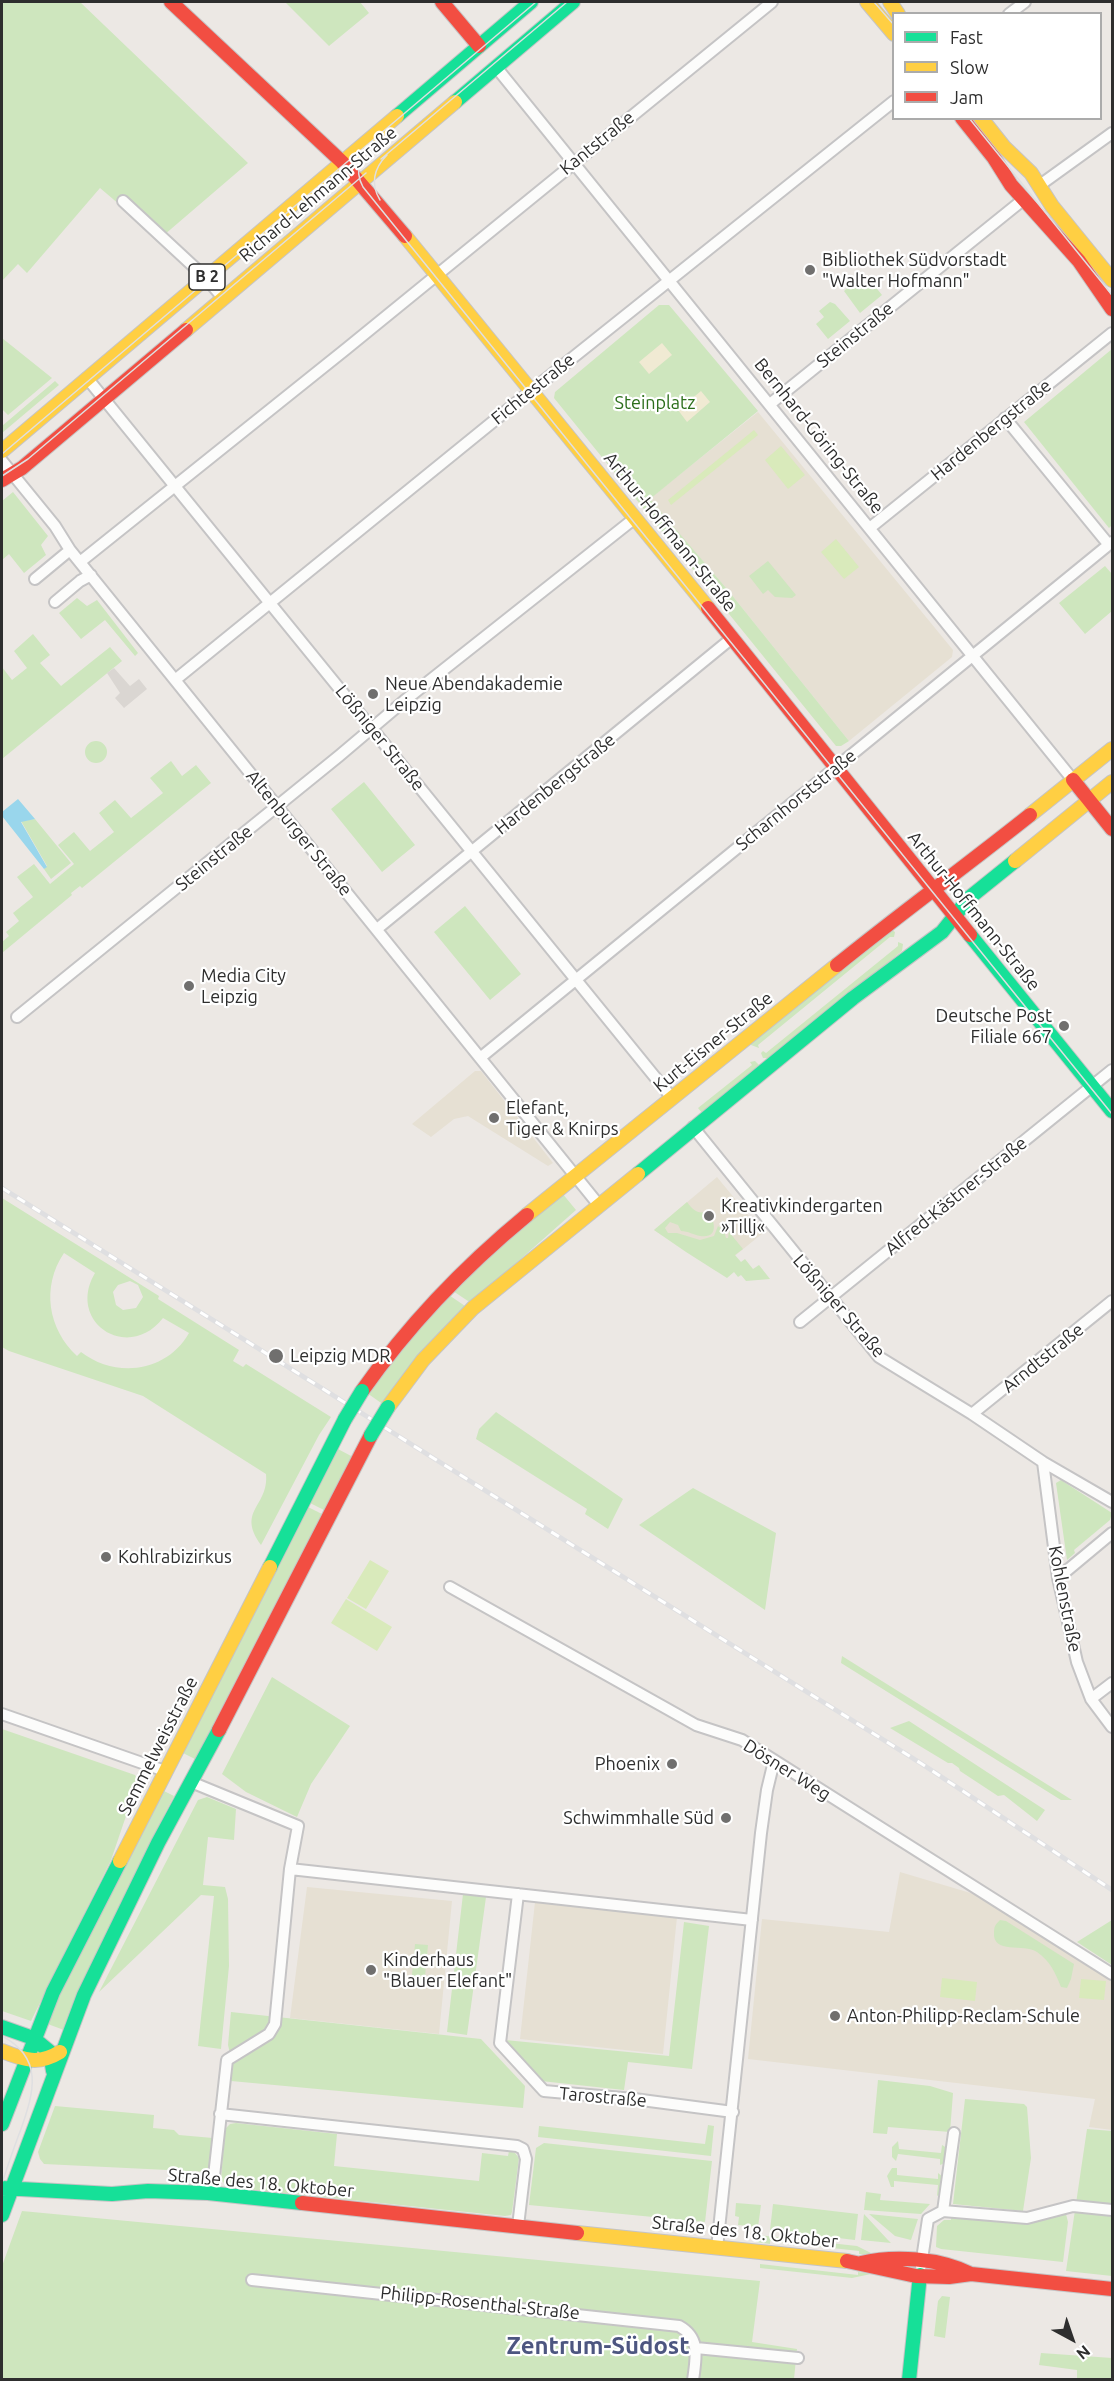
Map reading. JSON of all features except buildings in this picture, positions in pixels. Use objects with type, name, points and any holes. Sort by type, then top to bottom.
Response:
[{"type":"main road","name":"Arthur-Hoffmann-Straße","points":[[171,2],[360,181],[837,767],[1113,1111]]},
{"type":"main road","points":[[442,2],[478,46]]},
{"type":"main road","name":"Richard-Lehmann-Straße","points":[[2,451],[531,2]]},
{"type":"main road","name":"Richard-Lehmann-Straße","points":[[7,478],[105,399],[573,2]]},
{"type":"main road","points":[[867,2],[892,32]]},
{"type":"main road","points":[[964,120],[992,156],[1012,187],[1084,269],[1113,309]]},
{"type":"main road","points":[[983,120],[1040,185],[1052,206],[1113,280]]},
{"type":"main road","name":"Kurt-Eisner-Straße","points":[[362,1390],[398,1340],[444,1289],[515,1226],[903,911],[934,890],[1113,748]]},
{"type":"main road","name":"Bernhard-Göring-Straße","points":[[1073,780],[1113,829]]},
{"type":"main road","points":[[2,2215],[6,2189],[52,2077],[57,2054],[161,1838],[371,1435],[388,1407],[423,1360],[466,1314],[853,998],[942,932],[969,898],[1113,782]]},
{"type":"main road","name":"Semmelweisstraße","points":[[2,2124],[33,2038],[58,1982],[345,1419],[362,1390]]},
{"type":"main road","points":[[165,1771],[191,1782]]},
{"type":"main road","points":[[2,2027],[33,2038],[50,2052],[57,2054]]},
{"type":"main road","points":[[2,2051],[25,2061],[38,2062],[57,2054]]},
{"type":"main road","name":"Straße des 18. Oktober","points":[[6,2189],[112,2194],[148,2191],[208,2193],[861,2263],[875,2269],[921,2269],[953,2278],[971,2274],[1113,2289]]},
{"type":"main road","points":[[909,2379],[921,2269]]},
{"type":"street","name":"Kantstraße","points":[[175,484],[304,383],[772,2]]},
{"type":"street","points":[[1012,12],[1025,2]]},
{"type":"street","name":"Bernhard-Göring-Straße","points":[[496,67],[871,527],[1073,780]]},
{"type":"street","name":"Fichtestraße","points":[[175,680],[531,391],[892,103]]},
{"type":"street","points":[[1040,185],[1113,133]]},
{"type":"street","name":"Steinstraße","points":[[770,404],[1024,200]]},
{"type":"street","points":[[123,201],[206,278],[223,298]]},
{"type":"street","name":"Hardenbergstraße","points":[[871,527],[1113,333]]},
{"type":"street","name":"Lößniger Straße","points":[[87,378],[672,1098]]},
{"type":"street","points":[[1005,418],[1111,543]]},
{"type":"street","name":"Altenburger Straße","points":[[2,461],[7,478],[55,526],[70,550],[598,1204]]},
{"type":"street","points":[[80,562],[175,484]]},
{"type":"street","name":"Steinstraße","points":[[17,1017],[635,518]]},
{"type":"street","name":"Scharnhorststraße","points":[[480,1058],[1111,543]]},
{"type":"street","points":[[35,579],[70,550]]},
{"type":"street","points":[[55,602],[80,581],[91,575]]},
{"type":"street","name":"Hardenbergstraße","points":[[377,929],[732,638]]},
{"type":"street","name":"Alfred-Kästner-Straße","points":[[800,1322],[1113,1070]]},
{"type":"street","name":"Lößniger Straße","points":[[693,1127],[879,1357],[972,1414],[1043,1462],[1113,1502]]},
{"type":"street","name":"Arndtstraße","points":[[972,1414],[1113,1301]]},
{"type":"street","name":"Kohlenstraße","points":[[1043,1462],[1058,1578],[1077,1662],[1091,1699],[1113,1727]]},
{"type":"street","points":[[1058,1578],[1113,1533]]},
{"type":"street","name":"Dösner Weg","points":[[450,1587],[696,1725],[742,1740],[1113,1974]]},
{"type":"street","points":[[1091,1699],[1113,1683]]},
{"type":"street","points":[[2,1714],[165,1771]]},
{"type":"street","points":[[717,2248],[765,1801],[774,1761]]},
{"type":"street","points":[[191,1782],[298,1826],[290,1869],[275,2024],[269,2034],[227,2060],[214,2176],[208,2193]]},
{"type":"street","points":[[290,1869],[752,1920]]},
{"type":"street","name":"Tarostraße","points":[[518,1894],[500,2043],[544,2091],[634,2099],[733,2112]]},
{"type":"street","points":[[220,2114],[517,2146],[524,2149],[526,2159],[518,2226]]},
{"type":"street","points":[[943,2211],[954,2133]]},
{"type":"street","points":[[921,2269],[928,2219],[943,2211],[1027,2218],[1073,2206],[1113,2210]]},
{"type":"street","name":"Philipp-Rosenthal-Straße","points":[[252,2280],[665,2323],[686,2330],[692,2337],[696,2348]]},
{"type":"street","points":[[693,2379],[696,2348],[798,2358]]},
{"type":"shaded area","points":[[758,412],[953,650],[952,657],[849,741],[727,589],[649,499]]},
{"type":"shaded area","points":[[114,668],[130,686],[139,679],[147,689],[124,708],[115,698],[120,693],[107,673]]},
{"type":"shaded area","name":"Elefant, Tiger & Knirps","points":[[475,1071],[481,1071],[553,1163],[548,1166],[468,1116],[454,1119],[431,1137],[412,1124]]},
{"type":"shaded area","name":"Kreativkindergarten »Tillj«","points":[[717,1177],[763,1233],[716,1271],[654,1230]]},
{"type":"shaded area","points":[[900,1872],[984,1897],[1112,1980],[1112,2130],[1089,2127],[1095,2099],[748,2059],[762,1919],[889,1932]]},
{"type":"shaded area","name":"Kinderhaus \"Blauer Elefant\"","points":[[307,1887],[452,1901],[439,2034],[290,2018]]},
{"type":"shaded area","points":[[535,1902],[677,1917],[663,2054],[520,2039]]},
{"type":"green space","points":[[2,2],[80,2],[248,163],[164,235],[120,205],[100,188],[27,273],[18,264],[2,281]]},
{"type":"green space","points":[[285,2],[360,2],[369,13],[329,46]]},
{"type":"green space","points":[[870,280],[882,295],[860,313],[844,291],[855,281],[861,287]]},
{"type":"green space","points":[[830,302],[835,304],[850,321],[828,339],[816,324],[824,317],[819,311]]},
{"type":"green space","name":"Steinplatz","points":[[659,305],[669,305],[758,411],[650,499],[727,589],[849,741],[841,746],[836,746],[554,398],[555,392]]},
{"type":"green space","points":[[2,338],[52,378],[8,415],[2,409]]},
{"type":"green space","points":[[1112,349],[1112,525],[1109,528],[1024,422]]},
{"type":"green space","points":[[55,381],[59,385],[2,433],[2,426]]},
{"type":"green space","points":[[754,430],[758,435],[671,505],[668,500]]},
{"type":"green space","points":[[781,446],[805,475],[788,489],[765,460]]},
{"type":"green space","points":[[13,492],[48,536],[41,545],[46,555],[24,573],[9,554],[2,560],[2,501]]},
{"type":"green space","points":[[836,539],[859,567],[844,579],[821,552]]},
{"type":"green space","points":[[768,561],[796,595],[792,598],[775,597],[768,590],[763,594],[749,576]]},
{"type":"green space","points":[[1105,566],[1112,574],[1112,611],[1085,634],[1059,603]]},
{"type":"green space","points":[[77,598],[87,606],[97,600],[138,653],[135,656],[105,620],[81,639],[59,613]]},
{"type":"green space","points":[[33,634],[50,655],[40,663],[61,686],[110,647],[122,661],[2,759],[2,667],[12,680],[27,668],[14,651]]},
{"type":"green space","points":[[96,741],[104,744],[107,752],[104,760],[96,763],[88,760],[85,752],[88,744]]},
{"type":"green space","points":[[171,761],[182,776],[196,765],[211,783],[82,888],[80,886],[71,893],[72,895],[2,953],[2,942],[9,936],[6,932],[19,921],[13,913],[33,897],[17,877],[34,864],[50,884],[74,864],[58,845],[74,832],[90,851],[114,832],[99,813],[115,800],[131,818],[163,793],[150,778]]},
{"type":"green space","points":[[364,782],[415,845],[382,872],[331,809]]},
{"type":"green space","points":[[35,819],[71,863],[51,879],[44,869],[47,866],[21,821]]},
{"type":"green space","points":[[465,906],[521,974],[490,1000],[434,932]]},
{"type":"green space","points":[[892,930],[895,932],[894,937],[890,937],[758,1045],[759,1048],[751,1045],[750,1042]]},
{"type":"green space","points":[[898,942],[903,944],[902,951],[771,1058],[763,1058],[761,1053],[763,1051],[766,1053],[898,946]]},
{"type":"green space","points":[[755,1061],[759,1065],[702,1113],[698,1108],[752,1065],[750,1062]]},
{"type":"green space","points":[[562,1193],[576,1210],[471,1303],[450,1289]]},
{"type":"green space","points":[[2,1198],[159,1296],[158,1299],[239,1350],[233,1361],[243,1367],[246,1364],[331,1417],[319,1435],[261,1545],[254,1533],[252,1516],[266,1485],[266,1474],[143,1396],[2,1347]],"holes":[[[64,1253],[95,1273],[88,1291],[88,1307],[95,1321],[105,1331],[118,1336],[134,1337],[149,1331],[163,1318],[189,1333],[168,1356],[140,1367],[110,1366],[95,1361],[81,1352],[77,1356],[60,1333],[51,1307],[52,1280]],[[130,1281],[138,1285],[143,1297],[136,1308],[123,1310],[116,1305],[113,1292],[118,1285]]]},
{"type":"green space","points":[[687,1202],[696,1211],[709,1211],[714,1224],[713,1232],[706,1236],[698,1235],[681,1231],[678,1225],[670,1222],[665,1228],[668,1233],[677,1233],[700,1240],[714,1236],[718,1226],[724,1231],[726,1238],[729,1232],[743,1249],[735,1255],[741,1262],[745,1259],[753,1269],[759,1265],[770,1279],[746,1281],[734,1272],[727,1278],[654,1230]]},
{"type":"green space","points":[[446,1293],[465,1306],[384,1405],[367,1393],[382,1370]]},
{"type":"green space","points":[[496,1412],[623,1499],[608,1529],[585,1514],[587,1509],[476,1439],[479,1429]]},
{"type":"green space","points":[[336,1448],[353,1457],[324,1510],[308,1502]]},
{"type":"green space","points":[[1061,1480],[1112,1513],[1110,1520],[1074,1550],[1075,1553],[1067,1560],[1056,1483]]},
{"type":"green space","points":[[693,1488],[776,1533],[765,1610],[639,1525]]},
{"type":"green space","points":[[306,1506],[322,1514],[197,1760],[181,1752]]},
{"type":"green space","points":[[370,1560],[389,1571],[366,1609],[347,1598]]},
{"type":"green space","points":[[346,1599],[392,1627],[377,1651],[331,1623]]},
{"type":"green space","points":[[842,1656],[1072,1800],[1061,1800],[841,1663]]},
{"type":"green space","points":[[272,1677],[350,1726],[311,1784],[297,1817],[246,1792],[222,1774]]},
{"type":"green space","points":[[909,1721],[1045,1810],[1037,1821],[1004,1795],[998,1796],[960,1771],[952,1763],[948,1763],[890,1728]]},
{"type":"green space","points":[[2,1729],[135,1775],[138,1781],[111,1860],[31,2021],[2,2011]]},
{"type":"green space","points":[[162,1790],[174,1796],[64,2030],[45,2023]]},
{"type":"green space","points":[[207,1797],[236,1809],[234,1840],[208,1837],[203,1885],[225,1887],[228,1899],[229,1966],[221,2049],[198,2046],[214,1896],[201,1895],[99,1992],[198,1800]]},
{"type":"green space","points":[[463,1894],[486,1897],[467,2035],[447,2032]]},
{"type":"green space","points":[[1000,1920],[1006,1921],[1074,1964],[1067,1988],[1061,1987],[1052,1967],[1037,1952],[998,1944],[994,1930]]},
{"type":"green space","points":[[1112,1920],[1112,1965],[1077,1942]]},
{"type":"green space","points":[[684,1922],[709,1926],[692,2069],[628,2062],[624,2090],[541,2081],[504,2044],[505,2040],[669,2056]]},
{"type":"green space","points":[[415,1944],[428,1945],[424,1987],[411,1985]]},
{"type":"green space","points":[[942,1978],[977,1982],[975,2001],[940,1997]]},
{"type":"green space","points":[[1081,1979],[1106,1981],[1104,2000],[1079,1998]]},
{"type":"green space","points":[[231,2012],[481,2039],[525,2086],[523,2108],[231,2081],[233,2066],[228,2045]]},
{"type":"green space","points":[[878,2080],[930,2086],[953,2093],[950,2132],[888,2127],[887,2134],[873,2133]]},
{"type":"green space","points":[[965,2099],[1024,2104],[1027,2107],[1031,2158],[1023,2211],[953,2204]]},
{"type":"green space","points":[[55,2106],[154,2115],[153,2128],[174,2130],[179,2135],[213,2138],[209,2172],[44,2164],[38,2152]]},
{"type":"green space","points":[[230,2124],[337,2134],[334,2166],[479,2181],[482,2153],[508,2156],[509,2151],[515,2153],[519,2158],[512,2212],[511,2215],[505,2216],[228,2187],[221,2180],[225,2129]]},
{"type":"green space","points":[[708,2125],[714,2126],[711,2156],[538,2137],[539,2126],[705,2144]]},
{"type":"green space","points":[[1087,2129],[1112,2131],[1112,2276],[1066,2271]]},
{"type":"green space","points":[[898,2141],[899,2149],[941,2153],[942,2145],[947,2148],[945,2163],[940,2165],[940,2159],[898,2154],[896,2161],[892,2157],[892,2147]]},
{"type":"green space","points":[[544,2143],[712,2161],[705,2222],[529,2205],[536,2148]]},
{"type":"green space","points":[[892,2168],[897,2168],[897,2175],[938,2179],[938,2173],[943,2177],[941,2193],[937,2196],[938,2185],[894,2181],[894,2187],[891,2187],[887,2176]]},
{"type":"green space","points":[[866,2192],[881,2194],[880,2200],[930,2204],[921,2214],[864,2210]]},
{"type":"green space","points":[[736,2203],[761,2205],[758,2227],[738,2225],[739,2217],[735,2216]]},
{"type":"green space","points":[[773,2204],[858,2214],[855,2240],[770,2230]]},
{"type":"green space","points":[[22,2211],[760,2281],[752,2342],[797,2349],[794,2379],[2,2379],[2,2266]]},
{"type":"green space","points":[[864,2214],[887,2239],[891,2243],[861,2240]]},
{"type":"green space","points":[[869,2214],[918,2219],[911,2240],[895,2236]]},
{"type":"green space","points":[[1066,2214],[1068,2222],[1063,2262],[936,2247],[937,2226],[944,2220],[951,2220],[951,2216],[995,2221],[1022,2221]]},
{"type":"green space","points":[[757,2235],[857,2246],[875,2255],[859,2254],[859,2251],[770,2241],[770,2244],[756,2242]]},
{"type":"green space","points":[[760,2264],[858,2275],[858,2272],[871,2274],[852,2278],[760,2268]]},
{"type":"green space","points":[[942,2296],[950,2297],[945,2338],[934,2336],[938,2301]]},
{"type":"green space","points":[[1041,2353],[1112,2358],[1112,2379],[1077,2379],[1077,2370],[1039,2365]]},
{"type":"sand","points":[[662,343],[672,355],[649,374],[639,362]]},
{"type":"sand","points":[[701,391],[710,402],[687,422],[678,410]]},
{"type":"water","points":[[18,799],[35,819],[21,822],[47,867],[44,869],[2,816],[2,812]]},
{"type":"tram line","points":[[2,454],[536,2]]},
{"type":"tram line","points":[[381,159],[567,2]]},
{"type":"tram line","points":[[874,2],[892,23]]},
{"type":"tram line","points":[[971,120],[1112,295]]},
{"type":"tram line","points":[[375,138],[362,154],[360,161],[359,174],[363,187],[1112,1114]]},
{"type":"tram line","points":[[380,200],[374,182],[376,171],[387,155]]},
{"type":"tram line","points":[[2,476],[28,459],[366,173]]},
{"type":"tram line","points":[[2,2036],[25,2055],[32,2077],[32,2089],[26,2115],[2,2183]]},
{"type":"railway","points":[[2,1188],[922,1764],[1112,1890]]},
{"type":"traffic: fast","points":[[397,116],[531,2]]},
{"type":"traffic: fast","points":[[455,102],[573,2]]},
{"type":"traffic: fast","points":[[638,1174],[853,998],[942,932],[969,898],[1015,861]]},
{"type":"traffic: fast","points":[[970,935],[1112,1111]]},
{"type":"traffic: fast","points":[[345,1419],[362,1391]]},
{"type":"traffic: fast","points":[[371,1435],[388,1407]]},
{"type":"traffic: fast","points":[[270,1567],[345,1419]]},
{"type":"traffic: fast","points":[[2,2215],[84,1995],[158,1843],[219,1730]]},
{"type":"traffic: fast","points":[[2,2124],[53,1992],[120,1861]]},
{"type":"traffic: fast","points":[[2,2027],[33,2038],[50,2052],[53,2071]]},
{"type":"traffic: fast","points":[[2,2188],[112,2194],[148,2191],[208,2193],[302,2203]]},
{"type":"traffic: fast","points":[[909,2380],[920,2275]]},
{"type":"traffic: slow","points":[[867,2],[892,32]]},
{"type":"traffic: slow","points":[[890,2],[897,12]]},
{"type":"traffic: slow","points":[[186,330],[455,102]]},
{"type":"traffic: slow","points":[[2,451],[397,116]]},
{"type":"traffic: slow","points":[[983,120],[1004,147],[1031,173],[1052,206],[1112,280]]},
{"type":"traffic: slow","points":[[405,236],[708,608]]},
{"type":"traffic: slow","points":[[1030,815],[1112,749]]},
{"type":"traffic: slow","points":[[1015,861],[1112,782]]},
{"type":"traffic: slow","points":[[527,1215],[837,965]]},
{"type":"traffic: slow","points":[[388,1407],[423,1360],[473,1308],[638,1174]]},
{"type":"traffic: slow","points":[[120,1861],[270,1567]]},
{"type":"traffic: slow","points":[[2,2051],[31,2060],[45,2059],[60,2052]]},
{"type":"traffic: slow","points":[[577,2233],[847,2261]]},
{"type":"traffic: jam","points":[[171,2],[342,162],[405,236]]},
{"type":"traffic: jam","points":[[442,2],[479,46]]},
{"type":"traffic: jam","points":[[964,120],[994,158],[1011,185],[1079,261],[1112,309]]},
{"type":"traffic: jam","points":[[2,480],[22,468],[186,330]]},
{"type":"traffic: jam","points":[[708,608],[970,935]]},
{"type":"traffic: jam","points":[[1073,780],[1112,829]]},
{"type":"traffic: jam","points":[[837,965],[1030,815]]},
{"type":"traffic: jam","points":[[362,1391],[438,1297],[527,1215]]},
{"type":"traffic: jam","points":[[219,1730],[371,1435]]},
{"type":"traffic: jam","points":[[302,2203],[577,2233]]},
{"type":"traffic: jam","points":[[861,2263],[888,2259],[931,2261],[971,2274]]},
{"type":"traffic: jam","points":[[847,2261],[916,2276],[949,2277],[971,2274],[1112,2289]]},
{"type":"place","name":"Bibliothek Südvorstadt \"Walter Hofmann\"","points":[[810,270]]},
{"type":"place","name":"Neue Abendakademie Leipzig","points":[[373,694]]},
{"type":"place","name":"Media City Leipzig","points":[[189,986]]},
{"type":"place","name":"Deutsche Post Filiale 667","points":[[1064,1026]]},
{"type":"place","name":"Elefant, Tiger & Knirps","points":[[494,1118]]},
{"type":"place","name":"Kreativkindergarten »Tillj«","points":[[709,1216]]},
{"type":"place","name":"Leipzig MDR","points":[[276,1356]]},
{"type":"place","name":"Kohlrabizirkus","points":[[106,1557]]},
{"type":"place","name":"Phoenix","points":[[672,1764]]},
{"type":"place","name":"Schwimmhalle Süd","points":[[726,1818]]},
{"type":"place","name":"Kinderhaus \"Blauer Elefant\"","points":[[371,1970]]},
{"type":"place","name":"Anton-Philipp-Reclam-Schule","points":[[835,2016]]},
{"type":"district","name":"Zentrum-Südost","points":[[598,2346]]}]
